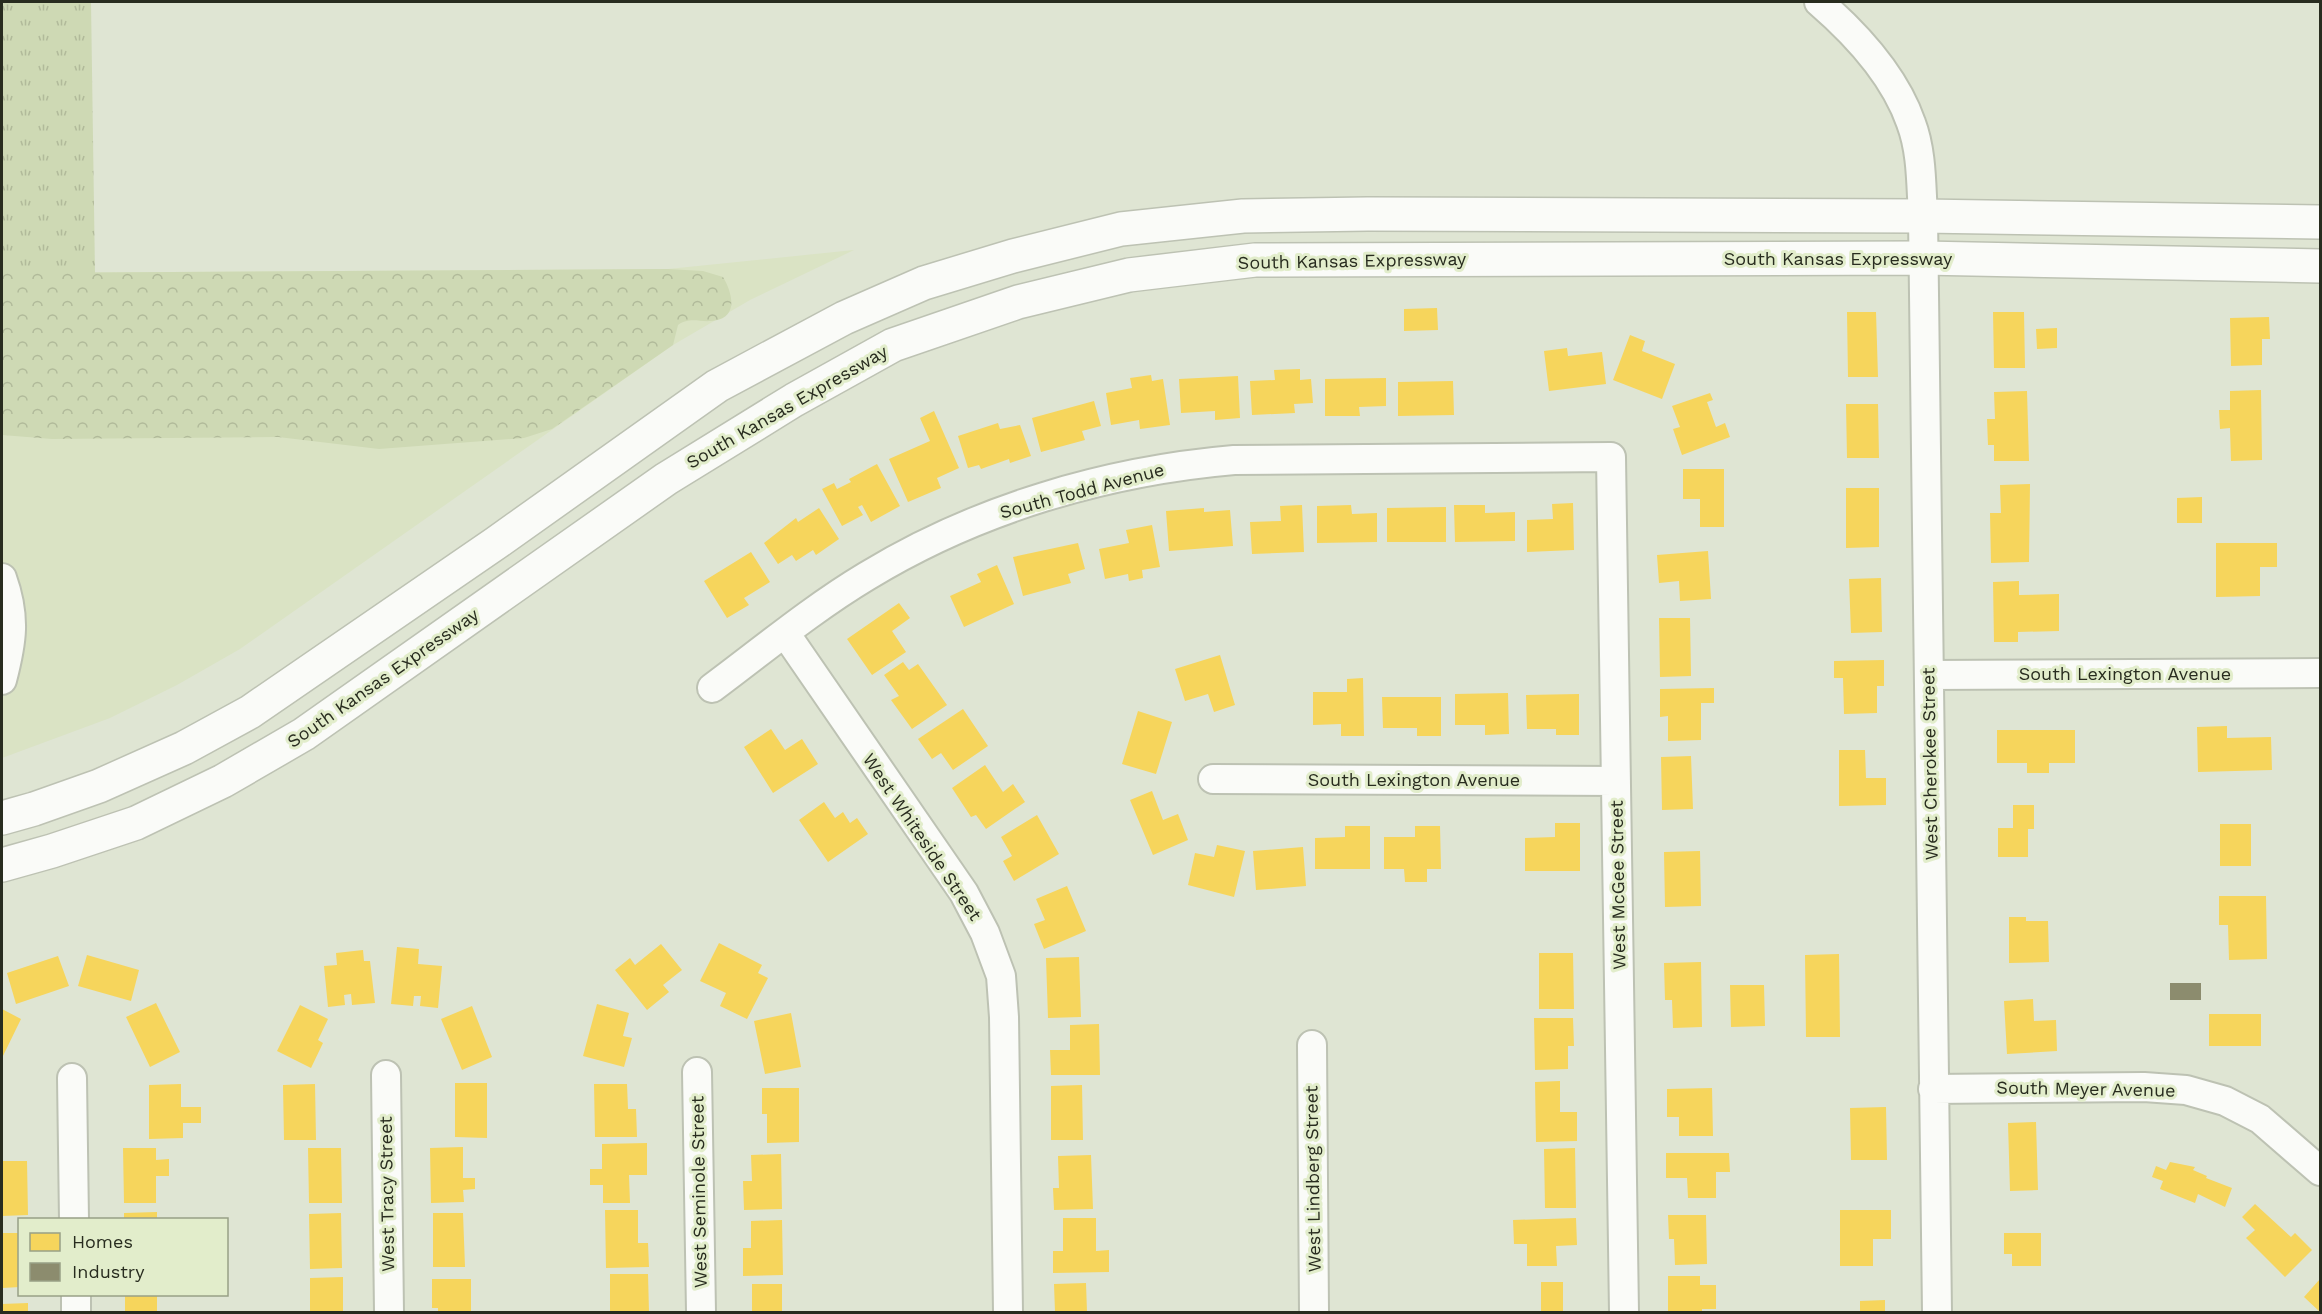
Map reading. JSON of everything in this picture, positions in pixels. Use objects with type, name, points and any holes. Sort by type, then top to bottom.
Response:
[{"type":"main road","points":[[2,818],[99,786],[184,748],[250,712],[439,583],[717,386],[844,318],[924,283],[1013,256],[1121,229],[1243,216],[1368,214],[1923,216],[2320,222]]},
{"type":"main road","name":"South Kansas Expressway","points":[[2,864],[52,851],[136,823],[223,782],[304,734],[666,479],[794,400],[893,345],[1018,302],[1130,275],[1254,260],[1923,258],[2320,266]]},
{"type":"street","name":"West Cherokee Street","points":[[1819,2],[1850,32],[1886,75],[1911,123],[1918,152],[1923,216],[1937,1312]]},
{"type":"street","name":"South Todd Avenue","points":[[712,688],[785,633],[867,576],[948,533],[1029,502],[1136,474],[1186,464],[1282,459],[1611,457]]},
{"type":"street","name":"West McGee Street","points":[[1611,457],[1624,1312]]},
{"type":"street","points":[[2,578],[10,602],[12,642],[2,680]]},
{"type":"street","name":"West Whiteside Street","points":[[785,633],[964,893],[985,933],[1001,976],[1004,1017],[1008,1312]]},
{"type":"street","name":"South Lexington Avenue","points":[[1929,675],[2320,673]]},
{"type":"street","name":"South Lexington Avenue","points":[[1213,779],[1616,781]]},
{"type":"street","name":"West Lindberg Street","points":[[1312,1046],[1314,1312]]},
{"type":"street","name":"West Seminole Street","points":[[698,1072],[701,1312]]},
{"type":"street","name":"West Tracy Street","points":[[386,1075],[389,1312]]},
{"type":"street","points":[[72,1078],[74,1218]]},
{"type":"street","name":"South Meyer Avenue","points":[[1933,1089],[2144,1087],[2186,1090],[2225,1101],[2260,1119],[2320,1171]]},
{"type":"street","points":[[76,1296],[76,1312]]},
{"type":"shaded area","points":[[854,250],[750,300],[673,345],[240,649],[177,685],[110,718],[2,758],[2,273],[668,269]]},
{"type":"green space","points":[[2,2],[91,2],[95,273],[2,273]]},
{"type":"green space","points":[[668,269],[703,271],[723,277],[731,298],[730,311],[720,319],[690,320],[678,325],[673,345],[552,429],[524,438],[379,449],[278,437],[52,439],[2,435],[2,273]]},
{"type":"building: Homes","points":[[1437,308],[1438,330],[1404,331],[1404,309]]},
{"type":"building: Homes","points":[[1847,312],[1876,312],[1878,377],[1848,377]]},
{"type":"building: Homes","points":[[1993,312],[2024,312],[2025,368],[1994,368]]},
{"type":"building: Homes","points":[[2269,317],[2270,339],[2262,339],[2262,365],[2231,366],[2230,318]]},
{"type":"building: Homes","points":[[2057,328],[2057,348],[2037,349],[2036,329]]},
{"type":"building: Homes","points":[[1630,335],[1645,341],[1642,351],[1675,364],[1662,399],[1613,380]]},
{"type":"building: Homes","points":[[1567,348],[1568,356],[1602,352],[1606,384],[1549,391],[1544,351]]},
{"type":"building: Homes","points":[[1300,369],[1300,380],[1311,379],[1313,403],[1294,404],[1295,413],[1252,415],[1250,381],[1275,380],[1274,370]]},
{"type":"building: Homes","points":[[1151,375],[1152,381],[1163,379],[1170,425],[1140,429],[1139,420],[1111,425],[1106,393],[1132,388],[1130,378]]},
{"type":"building: Homes","points":[[1238,376],[1240,418],[1215,420],[1215,411],[1181,413],[1179,379]]},
{"type":"building: Homes","points":[[1386,378],[1386,406],[1359,407],[1360,416],[1325,416],[1325,379]]},
{"type":"building: Homes","points":[[1453,381],[1454,415],[1398,416],[1398,382]]},
{"type":"building: Homes","points":[[2261,390],[2262,460],[2231,461],[2230,428],[2220,429],[2219,410],[2230,410],[2230,391]]},
{"type":"building: Homes","points":[[2027,391],[2029,461],[1994,461],[1994,445],[1988,445],[1987,419],[1995,419],[1994,392]]},
{"type":"building: Homes","points":[[1710,393],[1713,400],[1707,402],[1716,427],[1725,423],[1730,437],[1682,455],[1673,429],[1680,427],[1672,406]]},
{"type":"building: Homes","points":[[1094,401],[1101,426],[1082,431],[1085,440],[1041,452],[1032,418]]},
{"type":"building: Homes","points":[[1846,404],[1878,404],[1879,458],[1847,458]]},
{"type":"building: Homes","points":[[934,411],[959,468],[937,478],[941,488],[908,502],[889,459],[930,441],[920,418]]},
{"type":"building: Homes","points":[[998,423],[1000,429],[1020,425],[1031,456],[1010,463],[1009,459],[981,469],[979,465],[968,468],[958,436]]},
{"type":"building: Homes","points":[[877,464],[900,506],[871,522],[862,505],[858,507],[863,515],[842,526],[822,489],[834,483],[837,489],[851,482],[849,479]]},
{"type":"building: Homes","points":[[1683,469],[1724,469],[1724,527],[1700,527],[1700,499],[1683,499]]},
{"type":"building: Homes","points":[[2030,484],[2029,562],[1991,563],[1990,513],[2001,513],[2000,485]]},
{"type":"building: Homes","points":[[1846,488],[1879,488],[1879,547],[1846,548]]},
{"type":"building: Homes","points":[[2202,497],[2202,523],[2177,523],[2177,498]]},
{"type":"building: Homes","points":[[1573,503],[1574,550],[1527,552],[1527,520],[1553,519],[1552,504]]},
{"type":"building: Homes","points":[[1302,505],[1304,552],[1252,554],[1250,522],[1281,521],[1280,506]]},
{"type":"building: Homes","points":[[1351,505],[1352,514],[1377,513],[1377,542],[1317,543],[1317,506]]},
{"type":"building: Homes","points":[[1454,505],[1485,505],[1485,513],[1515,512],[1515,541],[1455,542]]},
{"type":"building: Homes","points":[[1446,507],[1446,542],[1387,542],[1387,508]]},
{"type":"building: Homes","points":[[819,508],[839,539],[816,555],[813,550],[796,561],[792,555],[778,564],[764,543],[796,518],[798,522]]},
{"type":"building: Homes","points":[[1204,508],[1204,512],[1230,510],[1233,546],[1169,551],[1166,511]]},
{"type":"building: Homes","points":[[1152,525],[1160,567],[1142,570],[1143,578],[1129,581],[1128,574],[1105,579],[1099,549],[1129,543],[1126,530]]},
{"type":"building: Homes","points":[[1078,543],[1085,569],[1068,574],[1071,583],[1023,596],[1013,557]]},
{"type":"building: Homes","points":[[2216,543],[2277,543],[2277,567],[2260,567],[2260,596],[2216,597]]},
{"type":"building: Homes","points":[[1708,551],[1711,599],[1680,601],[1679,581],[1659,583],[1657,555]]},
{"type":"building: Homes","points":[[751,552],[770,582],[744,598],[749,605],[727,618],[704,581]]},
{"type":"building: Homes","points":[[997,565],[1014,604],[964,627],[950,596],[981,582],[977,574]]},
{"type":"building: Homes","points":[[1881,578],[1882,632],[1851,633],[1849,579]]},
{"type":"building: Homes","points":[[2019,581],[2019,595],[2059,594],[2059,631],[2018,632],[2018,642],[1994,642],[1993,582]]},
{"type":"building: Homes","points":[[899,603],[910,618],[892,631],[906,652],[872,675],[847,639]]},
{"type":"building: Homes","points":[[1659,618],[1690,618],[1691,676],[1660,677]]},
{"type":"building: Homes","points":[[1220,655],[1235,705],[1214,712],[1208,694],[1185,701],[1175,669]]},
{"type":"building: Homes","points":[[1884,660],[1884,686],[1877,686],[1877,713],[1844,714],[1843,678],[1834,678],[1834,661]]},
{"type":"building: Homes","points":[[903,662],[909,670],[918,664],[947,705],[912,729],[891,700],[899,696],[884,675]]},
{"type":"building: Homes","points":[[1363,678],[1364,736],[1341,736],[1341,724],[1313,725],[1313,692],[1347,692],[1347,679]]},
{"type":"building: Homes","points":[[1714,688],[1714,703],[1701,703],[1701,740],[1668,741],[1668,716],[1660,717],[1660,689]]},
{"type":"building: Homes","points":[[1508,693],[1509,734],[1485,735],[1485,725],[1455,725],[1455,694]]},
{"type":"building: Homes","points":[[1579,694],[1579,735],[1556,735],[1556,729],[1527,729],[1526,695]]},
{"type":"building: Homes","points":[[1382,697],[1441,697],[1441,736],[1417,736],[1417,728],[1383,728]]},
{"type":"building: Homes","points":[[963,709],[988,746],[953,770],[941,753],[932,759],[918,739]]},
{"type":"building: Homes","points":[[1138,711],[1172,722],[1156,774],[1122,764]]},
{"type":"building: Homes","points":[[2227,726],[2227,738],[2271,737],[2272,770],[2198,772],[2197,727]]},
{"type":"building: Homes","points":[[771,729],[785,750],[802,739],[818,764],[773,793],[744,747]]},
{"type":"building: Homes","points":[[1997,730],[2075,730],[2075,763],[2049,763],[2049,773],[2027,773],[2027,763],[1997,763]]},
{"type":"building: Homes","points":[[1839,750],[1865,750],[1866,778],[1886,778],[1886,805],[1839,806]]},
{"type":"building: Homes","points":[[1691,756],[1693,809],[1662,810],[1661,757]]},
{"type":"building: Homes","points":[[985,765],[1003,792],[1013,784],[1025,802],[986,829],[976,815],[971,817],[952,788]]},
{"type":"building: Homes","points":[[1152,791],[1163,820],[1178,814],[1188,840],[1153,855],[1130,800]]},
{"type":"building: Homes","points":[[824,802],[835,818],[843,812],[850,823],[857,818],[868,834],[828,862],[799,820]]},
{"type":"building: Homes","points":[[2013,805],[2034,805],[2034,829],[2028,829],[2028,857],[1998,857],[1998,828],[2013,828]]},
{"type":"building: Homes","points":[[1037,815],[1059,854],[1014,881],[1003,861],[1012,856],[1001,837]]},
{"type":"building: Homes","points":[[1555,823],[1580,823],[1580,871],[1525,871],[1525,838],[1555,837]]},
{"type":"building: Homes","points":[[2220,824],[2251,824],[2251,866],[2220,866]]},
{"type":"building: Homes","points":[[1345,826],[1370,826],[1370,869],[1315,869],[1315,838],[1345,837]]},
{"type":"building: Homes","points":[[1415,826],[1440,826],[1441,869],[1427,869],[1427,882],[1405,882],[1404,869],[1384,869],[1384,837],[1415,837]]},
{"type":"building: Homes","points":[[1217,845],[1245,851],[1234,897],[1188,885],[1195,853],[1214,857]]},
{"type":"building: Homes","points":[[1303,847],[1306,886],[1256,890],[1253,851]]},
{"type":"building: Homes","points":[[1700,851],[1701,906],[1665,907],[1664,852]]},
{"type":"building: Homes","points":[[1067,886],[1086,931],[1044,949],[1034,924],[1045,920],[1036,899]]},
{"type":"building: Homes","points":[[2219,896],[2266,896],[2267,959],[2229,960],[2228,925],[2219,925]]},
{"type":"building: Homes","points":[[2009,917],[2026,917],[2026,921],[2048,921],[2049,962],[2009,963]]},
{"type":"building: Homes","points":[[719,943],[762,965],[758,973],[768,978],[747,1019],[720,1006],[726,993],[700,981]]},
{"type":"building: Homes","points":[[661,944],[682,970],[663,985],[669,992],[647,1010],[615,970],[630,958],[635,965]]},
{"type":"building: Homes","points":[[397,947],[419,949],[418,964],[442,966],[438,1008],[420,1006],[421,996],[414,996],[413,1006],[391,1004]]},
{"type":"building: Homes","points":[[363,950],[364,961],[370,961],[375,1003],[352,1005],[351,994],[344,995],[345,1005],[328,1007],[324,966],[337,965],[336,953]]},
{"type":"building: Homes","points":[[1539,953],[1573,953],[1574,1009],[1539,1009]]},
{"type":"building: Homes","points":[[1839,954],[1840,1037],[1806,1037],[1805,955]]},
{"type":"building: Homes","points":[[87,955],[139,970],[131,1001],[78,986]]},
{"type":"building: Homes","points":[[58,956],[69,986],[16,1004],[7,973]]},
{"type":"building: Homes","points":[[1079,957],[1081,1017],[1048,1018],[1046,958]]},
{"type":"building: Homes","points":[[1701,962],[1702,1027],[1673,1028],[1672,1000],[1665,1000],[1664,963]]},
{"type":"building: Homes","points":[[1730,985],[1764,985],[1765,1026],[1731,1027]]},
{"type":"building: Homes","points":[[2033,999],[2034,1021],[2056,1020],[2057,1051],[2007,1054],[2004,1001]]},
{"type":"building: Homes","points":[[156,1003],[180,1052],[150,1067],[126,1017]]},
{"type":"building: Homes","points":[[597,1004],[629,1013],[623,1036],[632,1038],[624,1067],[583,1056]]},
{"type":"building: Homes","points":[[300,1005],[328,1019],[318,1040],[323,1043],[311,1068],[277,1051]]},
{"type":"building: Homes","points":[[472,1006],[492,1057],[462,1070],[441,1019]]},
{"type":"building: Homes","points":[[2,1009],[21,1019],[2,1058]]},
{"type":"building: Homes","points":[[791,1013],[801,1067],[765,1074],[754,1021]]},
{"type":"building: Homes","points":[[2209,1014],[2261,1014],[2261,1046],[2209,1046]]},
{"type":"building: Homes","points":[[1534,1018],[1573,1018],[1574,1046],[1568,1046],[1568,1069],[1535,1070]]},
{"type":"building: Homes","points":[[1099,1024],[1100,1075],[1051,1075],[1050,1050],[1070,1050],[1070,1025]]},
{"type":"building: Homes","points":[[1560,1081],[1560,1112],[1577,1112],[1577,1141],[1536,1142],[1535,1082]]},
{"type":"building: Homes","points":[[455,1083],[487,1083],[487,1138],[455,1137]]},
{"type":"building: Homes","points":[[181,1084],[181,1107],[201,1107],[201,1123],[183,1123],[183,1138],[149,1139],[149,1085]]},
{"type":"building: Homes","points":[[315,1084],[316,1140],[284,1140],[283,1085]]},
{"type":"building: Homes","points":[[594,1084],[627,1084],[628,1109],[636,1109],[637,1137],[595,1137]]},
{"type":"building: Homes","points":[[1082,1085],[1083,1140],[1051,1140],[1051,1086]]},
{"type":"building: Homes","points":[[762,1088],[799,1088],[799,1142],[767,1143],[767,1114],[762,1114]]},
{"type":"building: Homes","points":[[1712,1088],[1713,1136],[1679,1136],[1679,1117],[1667,1117],[1667,1089]]},
{"type":"building: Homes","points":[[1886,1107],[1887,1160],[1851,1160],[1850,1108]]},
{"type":"building: Homes","points":[[2036,1122],[2038,1190],[2010,1191],[2008,1123]]},
{"type":"building: Homes","points":[[647,1143],[647,1175],[629,1175],[630,1203],[603,1203],[603,1185],[590,1185],[590,1169],[602,1169],[602,1144]]},
{"type":"building: Homes","points":[[463,1147],[463,1178],[475,1178],[475,1189],[463,1190],[464,1202],[431,1203],[430,1148]]},
{"type":"building: Homes","points":[[123,1148],[156,1148],[156,1160],[169,1159],[169,1176],[156,1176],[156,1203],[124,1203]]},
{"type":"building: Homes","points":[[308,1148],[341,1148],[342,1203],[309,1203]]},
{"type":"building: Homes","points":[[1575,1148],[1576,1208],[1545,1208],[1544,1149]]},
{"type":"building: Homes","points":[[1666,1153],[1729,1153],[1730,1172],[1716,1172],[1716,1198],[1688,1198],[1687,1178],[1666,1178]]},
{"type":"building: Homes","points":[[781,1154],[782,1209],[744,1210],[743,1181],[752,1181],[751,1155]]},
{"type":"building: Homes","points":[[1091,1155],[1093,1209],[1054,1210],[1053,1188],[1059,1188],[1058,1156]]},
{"type":"building: Homes","points":[[2,1161],[27,1161],[28,1215],[2,1216]]},
{"type":"building: Homes","points":[[2170,1162],[2195,1167],[2193,1170],[2207,1176],[2206,1178],[2232,1188],[2225,1207],[2198,1194],[2195,1203],[2160,1189],[2163,1181],[2152,1177],[2156,1166],[2166,1170]]},
{"type":"building: Homes","points":[[2255,1204],[2291,1237],[2295,1233],[2312,1250],[2285,1277],[2246,1238],[2255,1230],[2242,1217]]},
{"type":"building: Homes","points":[[605,1210],[638,1210],[638,1243],[648,1243],[649,1267],[606,1268]]},
{"type":"building: Homes","points":[[1840,1210],[1891,1210],[1891,1239],[1873,1239],[1873,1266],[1840,1266]]},
{"type":"building: Homes","points":[[157,1212],[157,1218],[124,1218],[124,1213]]},
{"type":"building: Homes","points":[[341,1213],[342,1268],[310,1269],[309,1214]]},
{"type":"building: Homes","points":[[433,1213],[463,1213],[465,1267],[433,1267]]},
{"type":"building: Homes","points":[[1668,1215],[1706,1215],[1707,1264],[1675,1265],[1674,1239],[1669,1239]]},
{"type":"building: Homes","points":[[1063,1218],[1096,1218],[1096,1251],[1109,1250],[1109,1272],[1053,1273],[1053,1251],[1063,1251]]},
{"type":"building: Homes","points":[[1576,1218],[1577,1245],[1556,1246],[1557,1266],[1527,1266],[1527,1244],[1514,1244],[1513,1220]]},
{"type":"building: Homes","points":[[782,1220],[783,1275],[743,1276],[743,1248],[751,1248],[751,1221]]},
{"type":"building: Homes","points":[[2,1233],[18,1233],[18,1287],[2,1288]]},
{"type":"building: Homes","points":[[2004,1233],[2041,1233],[2041,1266],[2012,1266],[2012,1254],[2004,1254]]},
{"type":"building: Homes","points":[[610,1274],[648,1274],[649,1312],[610,1312]]},
{"type":"building: Homes","points":[[1668,1276],[1700,1276],[1700,1285],[1716,1285],[1716,1309],[1702,1309],[1702,1312],[1668,1312]]},
{"type":"building: Homes","points":[[343,1277],[343,1312],[310,1312],[310,1278]]},
{"type":"building: Homes","points":[[432,1279],[471,1279],[471,1312],[438,1312],[438,1308],[432,1308]]},
{"type":"building: Homes","points":[[2320,1279],[2320,1312],[2304,1297]]},
{"type":"building: Homes","points":[[1541,1282],[1563,1282],[1563,1312],[1541,1312]]},
{"type":"building: Homes","points":[[1086,1283],[1087,1312],[1055,1312],[1054,1284]]},
{"type":"building: Homes","points":[[752,1284],[782,1284],[782,1312],[752,1312]]},
{"type":"building: Homes","points":[[125,1296],[157,1296],[157,1312],[125,1312]]},
{"type":"building: Homes","points":[[1885,1300],[1885,1312],[1860,1312],[1860,1301]]},
{"type":"building: Homes","points":[[28,1303],[28,1312],[2,1312],[2,1304]]},
{"type":"building: Industry","points":[[2170,983],[2201,983],[2201,1000],[2170,1000]]}]
